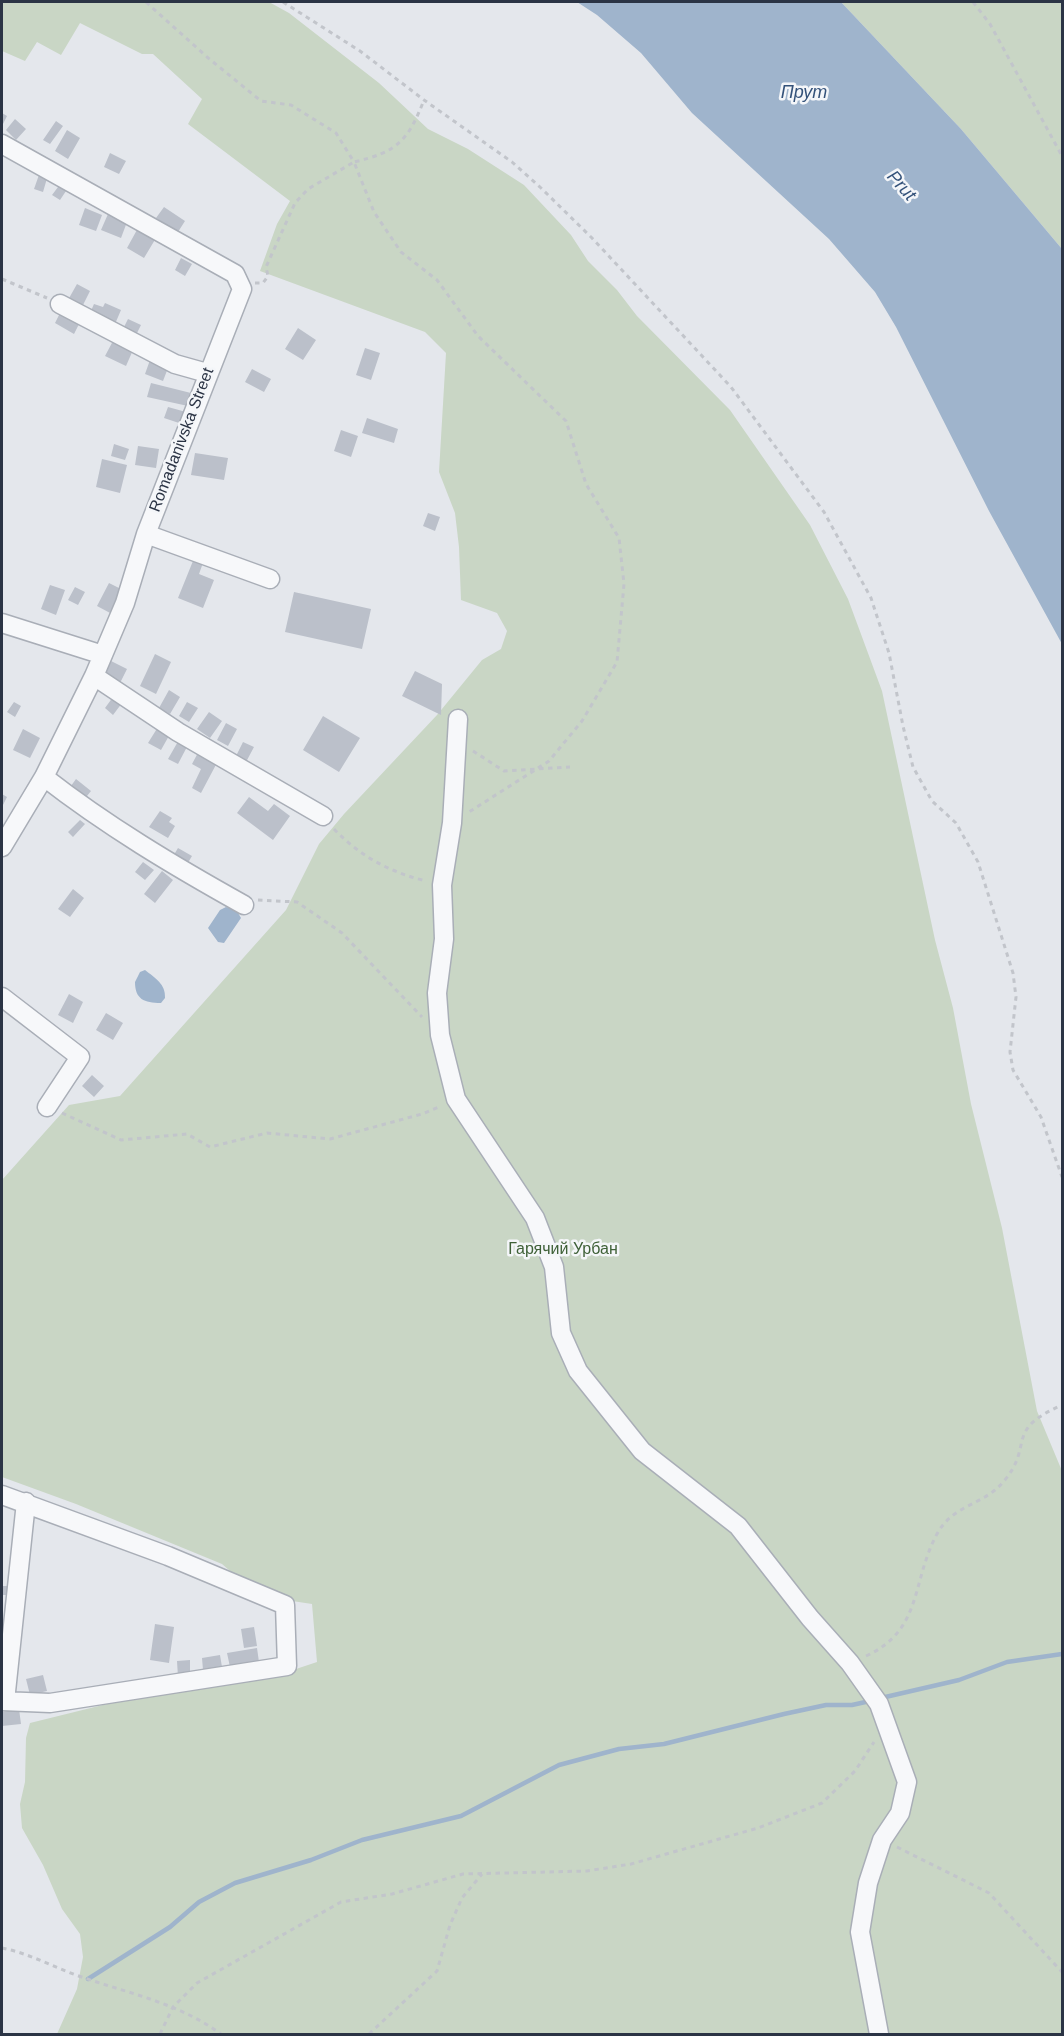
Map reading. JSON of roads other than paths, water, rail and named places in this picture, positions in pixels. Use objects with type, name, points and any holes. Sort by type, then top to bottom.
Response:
[{"type":"street","name":"Romadanivska Street","points":[[2,144],[235,274],[242,289],[207,373],[146,534],[125,603],[94,676],[44,777],[2,847]]},
{"type":"street","points":[[60,304],[175,364],[207,373]]},
{"type":"street","points":[[146,534],[270,579]]},
{"type":"street","points":[[2,623],[103,655]]},
{"type":"street","points":[[94,676],[178,732],[323,816]]},
{"type":"street","points":[[457,725],[452,823],[442,885],[444,939],[437,993],[440,1035],[456,1099],[536,1218],[554,1267],[561,1333],[578,1371],[642,1451],[738,1526],[810,1618],[850,1663],[879,1704],[907,1782],[900,1813],[882,1840],[868,1883],[860,1932],[879,2034]]},
{"type":"street","points":[[44,777],[95,817],[174,867],[244,905]]},
{"type":"street","points":[[2,997],[80,1057],[47,1107]]},
{"type":"street","points":[[2,1495],[26,1502],[168,1556],[285,1605],[287,1666],[50,1703],[3,1701],[26,1502]]},
{"type":"water","name":"Прут","points":[[577,2],[841,2],[961,129],[1062,249],[1062,644],[989,511],[896,327],[875,292],[829,239],[692,113],[641,53],[597,15]]},
{"type":"water","points":[[226,907],[237,911],[241,918],[224,943],[218,942],[208,928],[220,910]]},
{"type":"water","points":[[145,970],[164,989],[165,998],[161,1003],[145,1001],[135,988],[140,972]]},
{"type":"waterway","points":[[881,1698],[959,1680],[1007,1662],[1062,1654]]},
{"type":"waterway","points":[[88,1979],[170,1927],[199,1902],[235,1883],[311,1860],[362,1840],[461,1816],[559,1765],[619,1749],[664,1744],[826,1705],[852,1705],[870,1701]]},
{"type":"water label","name":"Prut","points":[[901,186]]},
{"type":"park label","name":"Гарячий Урбан","points":[[563,1250]]}]
